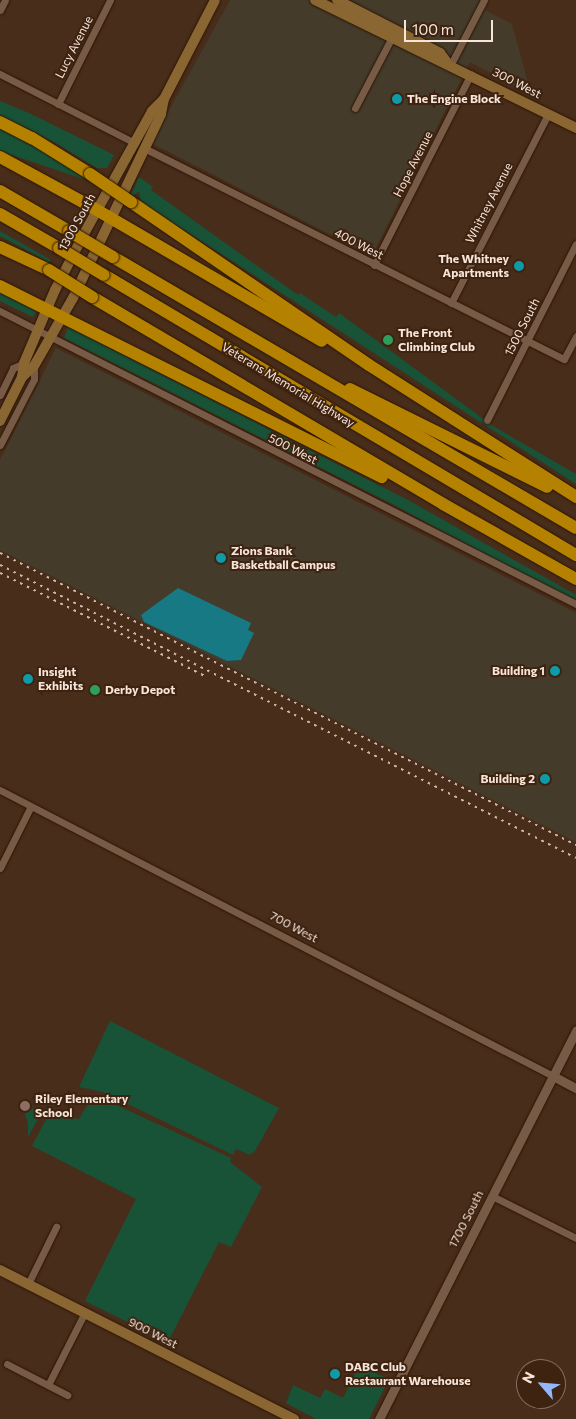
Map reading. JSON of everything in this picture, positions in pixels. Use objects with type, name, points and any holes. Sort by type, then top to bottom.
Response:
[{"type":"highway","points":[[0,122],[90,174],[369,365],[576,497]]},
{"type":"highway","points":[[0,157],[98,210],[293,326],[369,365]]},
{"type":"highway","name":"Veterans Memorial Highway","points":[[0,191],[240,334],[576,528]]},
{"type":"highway","name":"Veterans Memorial Highway","points":[[0,214],[576,555]]},
{"type":"highway","points":[[1,247],[48,270],[443,504],[576,579]]},
{"type":"highway","points":[[0,286],[48,308],[328,452],[443,504]]},
{"type":"highway","points":[[240,334],[576,502]]},
{"type":"main road","points":[[139,146],[158,112],[160,102],[215,0]]},
{"type":"main road","name":"300 West","points":[[315,0],[437,60],[471,74],[576,128]]},
{"type":"main road","name":"300 West","points":[[337,0],[440,53],[448,63]]},
{"type":"main road","name":"1300 South","points":[[29,364],[38,331],[48,308],[98,210],[139,146]]},
{"type":"main road","name":"1300 South","points":[[0,421],[29,364],[51,337],[63,316],[112,219],[139,146]]},
{"type":"main road","name":"900 West","points":[[0,1270],[294,1419]]},
{"type":"street","points":[[0,10],[5,0]]},
{"type":"street","name":"Lucy Avenue","points":[[58,104],[110,0]]},
{"type":"street","points":[[448,63],[484,0]]},
{"type":"street","points":[[355,108],[392,37]]},
{"type":"street","name":"400 West","points":[[0,74],[451,304],[564,359],[576,336]]},
{"type":"street","name":"Hope Avenue","points":[[374,264],[471,74]]},
{"type":"street","name":"Whitney Avenue","points":[[451,304],[548,114]]},
{"type":"street","name":"1500 South","points":[[487,420],[576,244]]},
{"type":"street","name":"500 West","points":[[0,311],[576,604]]},
{"type":"street","name":"1300 South","points":[[0,394],[13,368],[29,364],[34,379],[0,445]]},
{"type":"street","name":"700 West","points":[[0,790],[576,1088]]},
{"type":"street","points":[[0,868],[32,806]]},
{"type":"street","name":"1700 South","points":[[379,1419],[576,1030]]},
{"type":"street","points":[[492,1196],[576,1238]]},
{"type":"street","points":[[28,1284],[56,1227]]},
{"type":"street","points":[[48,1385],[85,1312]]},
{"type":"street","points":[[7,1364],[67,1395]]},
{"type":"shaded area","points":[[230,0],[490,0],[485,10],[512,24],[531,94],[470,62],[372,256],[151,143]]},
{"type":"shaded area","points":[[56,348],[576,613],[576,842],[0,550],[0,460]]},
{"type":"green space","points":[[0,101],[29,113],[114,155],[107,168],[97,168],[54,142],[0,115]]},
{"type":"green space","points":[[0,127],[32,143],[92,182],[0,151]]},
{"type":"green space","points":[[139,177],[153,187],[151,190],[298,295],[300,293],[336,317],[339,313],[493,426],[576,474],[576,484],[141,202],[139,191],[133,196],[131,194]]},
{"type":"green space","points":[[0,231],[51,260],[49,262],[0,236]]},
{"type":"green space","points":[[0,292],[37,310],[33,317],[0,301]]},
{"type":"green space","points":[[68,327],[410,501],[576,595],[576,603],[394,505],[64,338]]},
{"type":"green space","points":[[110,1021],[279,1108],[255,1151],[250,1155],[236,1149],[233,1155],[103,1092],[79,1087]]},
{"type":"green space","points":[[97,1096],[231,1158],[230,1162],[262,1187],[231,1247],[219,1242],[168,1342],[85,1301],[136,1199],[32,1146],[50,1112],[79,1119],[91,1099]]},
{"type":"green space","points":[[22,1105],[42,1112],[28,1137],[28,1123]]},
{"type":"green space","points":[[359,1366],[389,1379],[369,1419],[316,1419],[286,1403],[293,1385],[320,1398],[325,1389],[343,1398]]},
{"type":"water","points":[[178,588],[251,623],[248,630],[254,633],[241,660],[227,661],[144,622],[141,615]]},
{"type":"railway","points":[[0,553],[576,845]]},
{"type":"railway","points":[[0,565],[576,858]]},
{"type":"railway","points":[[0,573],[207,677]]},
{"type":"place","name":"The Engine Block","points":[[397,99]]},
{"type":"place","name":"The Whitney Apartments","points":[[519,266]]},
{"type":"place","name":"The Front Climbing Club","points":[[388,340]]},
{"type":"place","name":"Zions Bank Basketball Campus","points":[[221,558]]},
{"type":"place","name":"Building 1","points":[[555,671]]},
{"type":"place","name":"Insight Exhibits","points":[[28,679]]},
{"type":"place","name":"Derby Depot","points":[[95,690]]},
{"type":"place","name":"Building 2","points":[[545,779]]},
{"type":"place","name":"Riley Elementary School","points":[[25,1106]]},
{"type":"place","name":"DABC Club Restaurant Warehouse","points":[[335,1374]]}]
